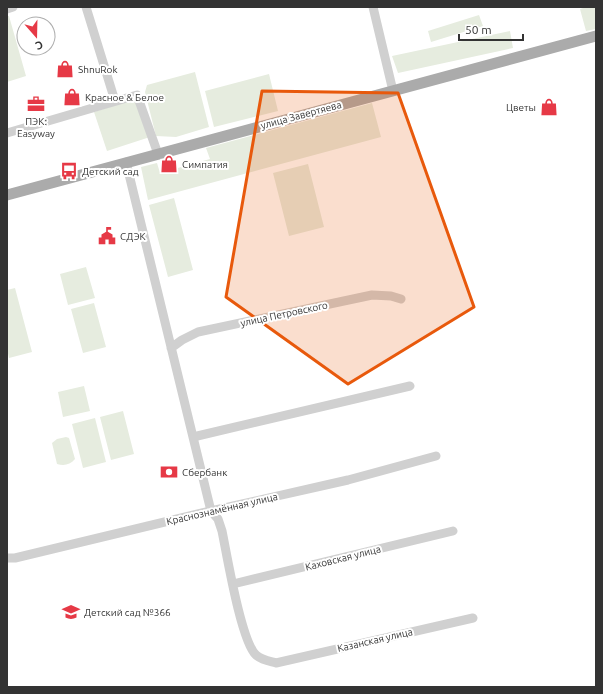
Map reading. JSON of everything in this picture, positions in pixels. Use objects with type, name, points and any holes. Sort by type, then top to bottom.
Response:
[{"type":"main road","name":"улица Завертяева","points":[[7,195],[596,36]]},
{"type":"street","points":[[7,9],[13,7]]},
{"type":"street","points":[[86,7],[115,101]]},
{"type":"street","points":[[373,7],[393,90]]},
{"type":"street","points":[[7,133],[137,95],[158,154]]},
{"type":"street","points":[[126,162],[211,511],[218,519],[222,531],[233,584]]},
{"type":"street","name":"улица Петровского","points":[[171,348],[182,340],[198,332],[372,295],[390,296],[401,299]]},
{"type":"street","points":[[193,437],[410,386]]},
{"type":"street","name":"Краснознамённая улица","points":[[7,558],[15,558],[348,480],[436,456]]},
{"type":"street","name":"Каховская улица","points":[[233,584],[453,531]]},
{"type":"street","name":"Казанская улица","points":[[233,584],[241,619],[252,649],[256,655],[265,661],[276,663],[473,618]]},
{"type":"highlighted area","points":[[262,91],[398,93],[474,307],[348,384],[226,297]]},
{"type":"shaded area","points":[[586,7],[596,7],[596,29],[586,31],[580,9]]},
{"type":"shaded area","points":[[479,15],[483,26],[431,42],[428,31]]},
{"type":"shaded area","points":[[7,16],[9,16],[16,41],[16,56],[20,56],[26,76],[7,82]]},
{"type":"shaded area","points":[[510,31],[513,48],[398,73],[392,56]]},
{"type":"shaded area","points":[[195,72],[209,127],[176,137],[156,136],[145,92],[147,85]]},
{"type":"shaded area","points":[[269,74],[278,111],[214,127],[205,91]]},
{"type":"shaded area","points":[[137,98],[150,137],[107,151],[94,112]]},
{"type":"shaded area","points":[[372,103],[381,137],[148,200],[141,167],[157,163],[160,173],[210,159],[206,148]]},
{"type":"shaded area","points":[[308,164],[324,227],[289,236],[273,173]]},
{"type":"shaded area","points":[[174,198],[193,270],[168,277],[149,205]]},
{"type":"shaded area","points":[[86,267],[95,298],[68,305],[60,274]]},
{"type":"shaded area","points":[[15,288],[32,352],[9,358],[7,349],[7,290]]},
{"type":"shaded area","points":[[94,303],[106,347],[83,353],[71,309]]},
{"type":"shaded area","points":[[84,386],[90,411],[63,417],[58,392]]},
{"type":"shaded area","points":[[123,411],[134,454],[111,460],[100,417]]},
{"type":"shaded area","points":[[95,418],[106,462],[83,468],[72,424]]},
{"type":"shaded area","points":[[66,437],[69,438],[75,459],[71,463],[62,465],[57,464],[52,443],[57,439]]},
{"type":"place","name":"ShnuRok","points":[[65,69]]},
{"type":"place","name":"Красное & Белое","points":[[72,97]]},
{"type":"place","name":"ПЭК: Easyway","points":[[36,104]]},
{"type":"place","name":"Цветы","points":[[549,107]]},
{"type":"place","name":"Симпатия","points":[[169,164]]},
{"type":"place","name":"Детский сад","points":[[69,171]]},
{"type":"place","name":"СДЭК","points":[[107,236]]},
{"type":"place","name":"Сбербанк","points":[[169,472]]},
{"type":"place","name":"Детский сад №366","points":[[71,612]]}]
